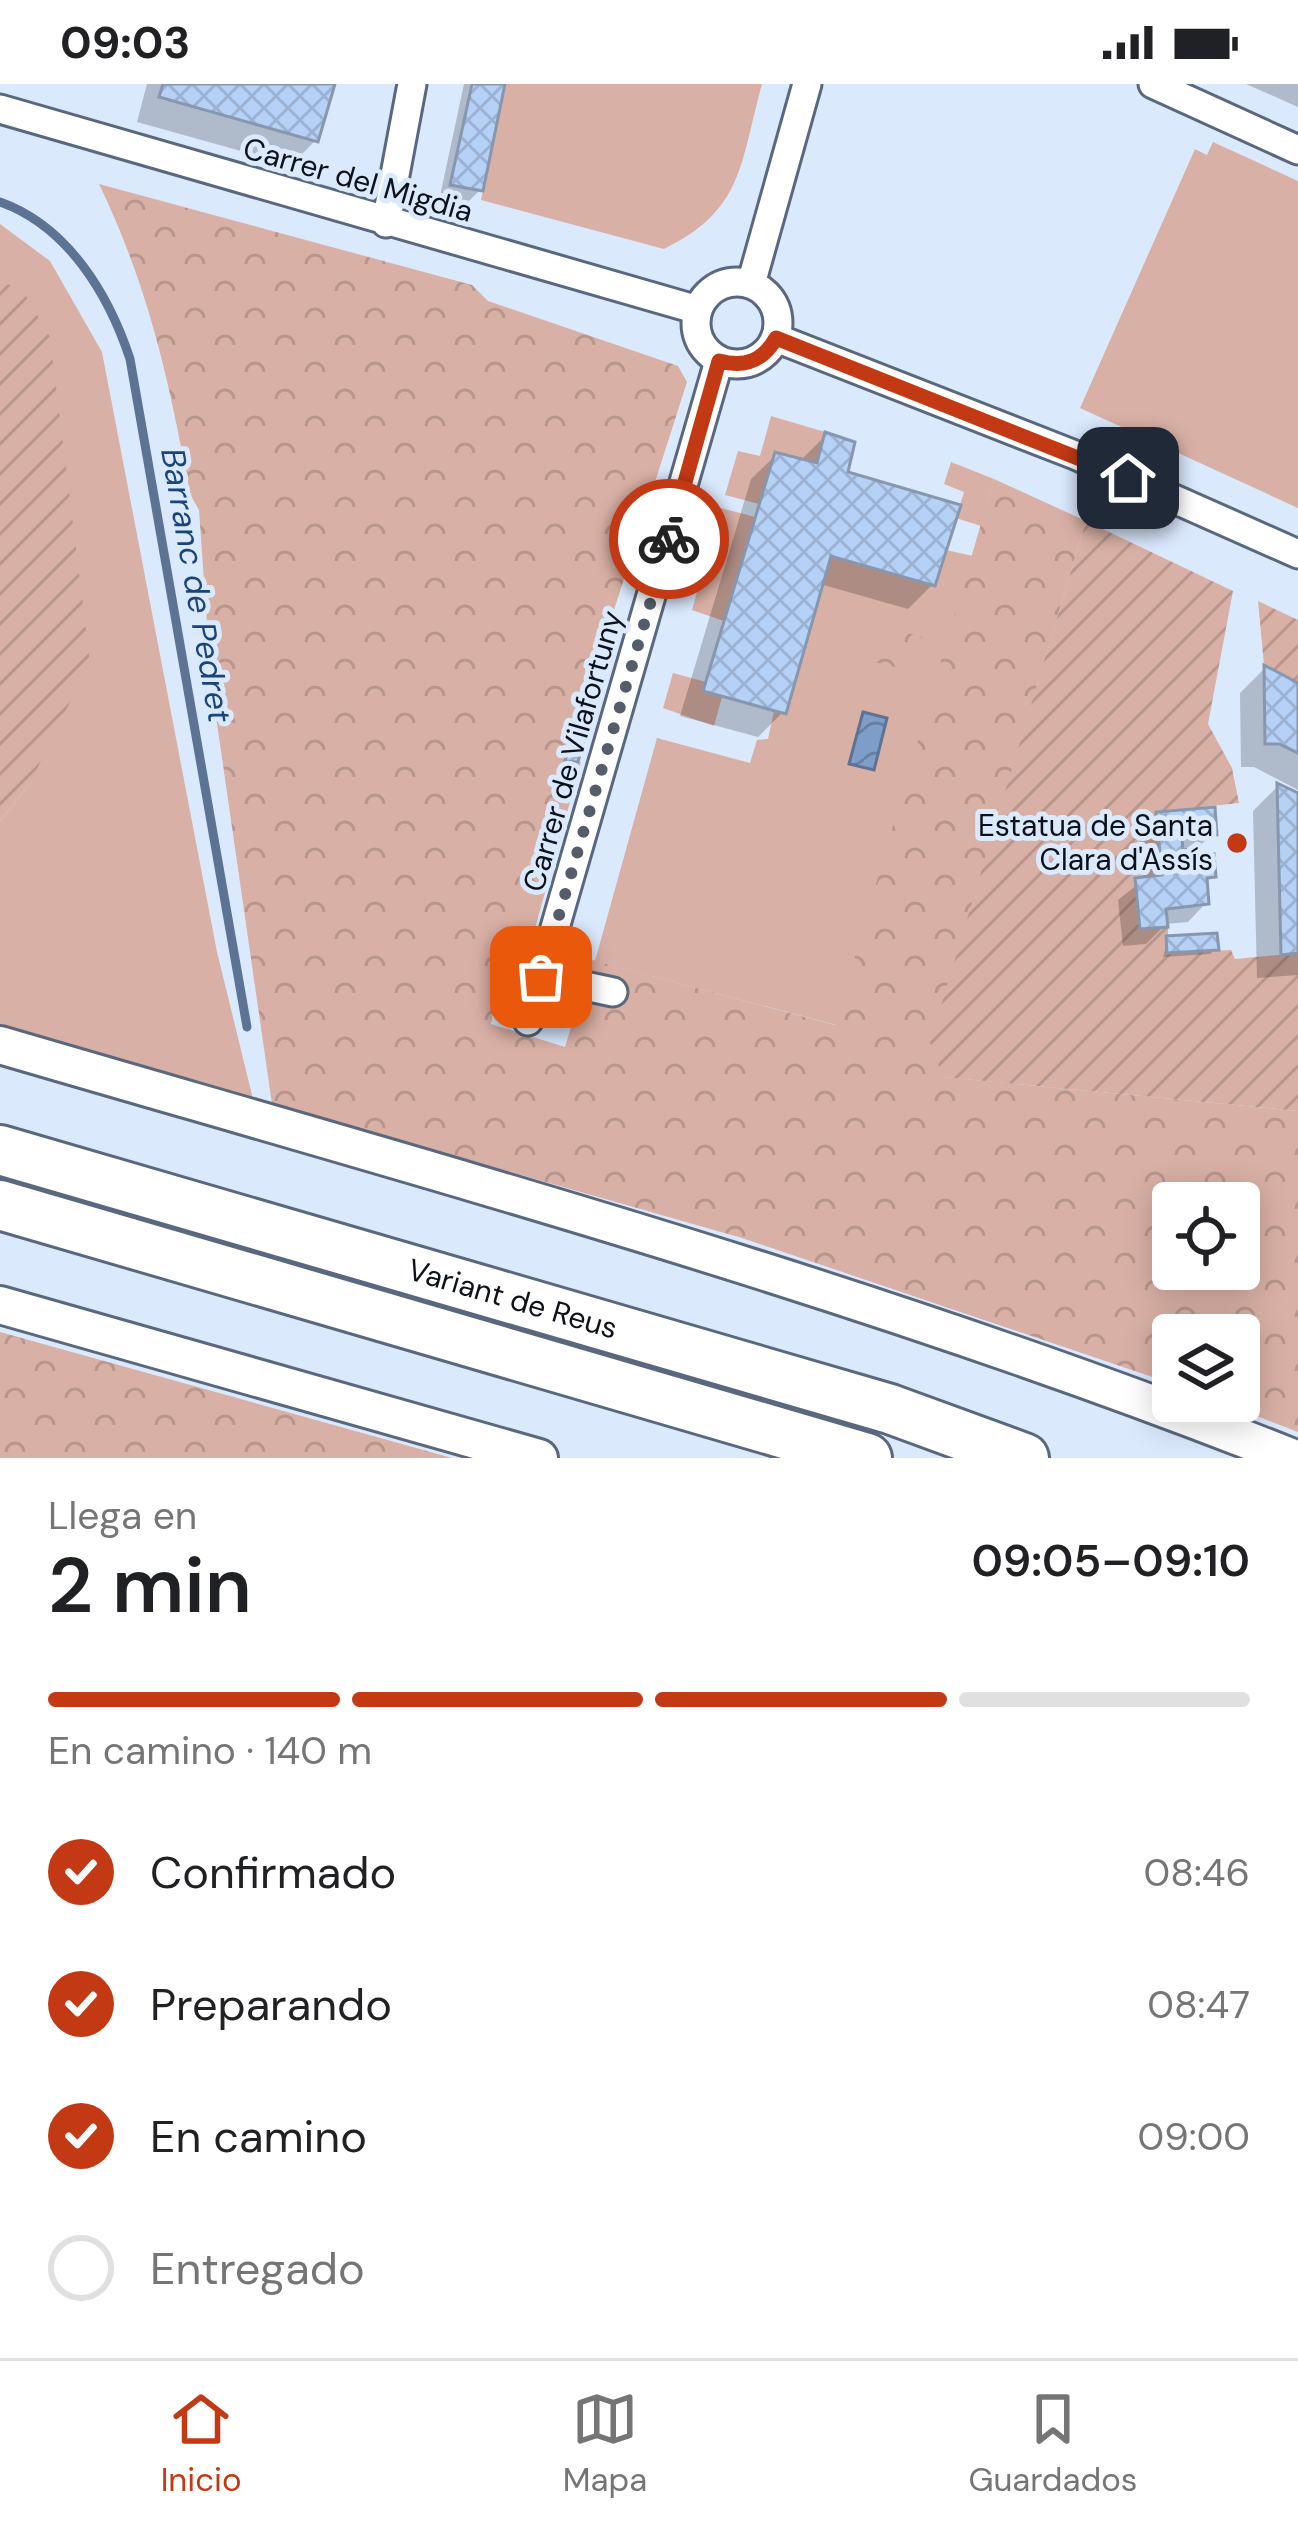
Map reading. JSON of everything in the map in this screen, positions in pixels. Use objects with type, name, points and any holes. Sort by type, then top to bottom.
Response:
[{"type":"highway","name":"Variant de Reus","points":[[0,1150],[890,1409],[1024,1458]]},
{"type":"highway","name":"Variant de Reus","points":[[0,1205],[867,1458]]},
{"type":"highway","points":[[890,1409],[1051,1458]]},
{"type":"street","points":[[386,223],[412,84]]},
{"type":"street","points":[[751,284],[807,84]]},
{"type":"street","points":[[1153,84],[1298,150]]},
{"type":"street","name":"Carrer del Migdia","points":[[0,110],[698,310]]},
{"type":"street","points":[[751,284],[777,311],[776,338],[759,358],[746,364],[719,361],[697,334],[698,310],[713,290],[751,284]]},
{"type":"street","points":[[776,338],[1085,459],[1298,554]]},
{"type":"street","name":"Carrer de Vilafortuny","points":[[528,1022],[719,361]]},
{"type":"street","points":[[510,970],[614,992]]},
{"type":"street","points":[[0,1045],[680,1246],[1098,1381],[1293,1458]]},
{"type":"street","points":[[0,1305],[539,1458]]},
{"type":"green space","points":[[505,84],[762,84],[735,182],[710,218],[664,249],[481,200]]},
{"type":"green space","points":[[1213,142],[1298,181],[1298,508],[1080,408],[1195,149],[1207,155]]},
{"type":"green space","points":[[99,184],[472,285],[488,301],[678,366],[687,382],[566,760],[581,762],[531,943],[519,951],[506,945],[491,1024],[565,1047],[577,1007],[592,999],[593,976],[581,970],[585,958],[835,1025],[994,479],[1086,521],[931,1043],[944,1077],[1298,1111],[1298,1432],[1260,1417],[1260,1314],[1152,1314],[1152,1377],[742,1238],[272,1104],[211,682],[199,510],[190,494],[155,335]]},
{"type":"green space","points":[[0,224],[50,261],[102,352],[217,952],[253,1099],[0,1024],[0,821],[29,785],[22,290],[0,282]]},
{"type":"green space","points":[[0,282],[22,289],[50,337],[90,662],[29,785],[0,821]]},
{"type":"green space","points":[[771,416],[825,432],[817,463],[775,452],[759,504],[725,495],[738,451],[760,456]]},
{"type":"green space","points":[[951,462],[994,479],[981,526],[956,518],[964,492],[944,484]]},
{"type":"green space","points":[[721,508],[755,517],[724,621],[692,610]]},
{"type":"green space","points":[[1086,521],[1233,591],[1208,724],[1232,768],[1239,803],[1156,812],[1162,875],[1140,928],[1168,927],[1168,953],[1231,950],[1235,959],[1298,953],[1298,1111],[943,1077],[930,1043]]},
{"type":"green space","points":[[946,550],[973,556],[836,1025],[595,961],[657,738],[750,763],[757,740],[768,739],[774,711],[786,713],[831,556],[935,586]]},
{"type":"green space","points":[[1258,601],[1298,620],[1298,683],[1264,665]]},
{"type":"green space","points":[[885,627],[922,637],[912,671],[874,662]]},
{"type":"green space","points":[[673,673],[706,682],[703,692],[722,697],[714,726],[663,708]]},
{"type":"green space","points":[[0,1332],[452,1458],[0,1458]]},
{"type":"water","points":[[863,712],[887,718],[874,770],[849,764]]},
{"type":"building","points":[[163,84],[335,84],[318,142],[159,97]]},
{"type":"building","points":[[472,84],[505,84],[483,191],[450,185]]},
{"type":"building","points":[[825,432],[855,442],[848,472],[961,505],[935,586],[831,556],[786,714],[703,691],[775,452],[817,463]]},
{"type":"building","points":[[1264,665],[1298,683],[1298,753],[1279,744],[1265,744]]},
{"type":"building","points":[[575,729],[586,733],[578,762],[565,761]]},
{"type":"building","points":[[1277,783],[1298,793],[1298,953],[1281,955]]},
{"type":"building","points":[[1215,807],[1217,835],[1182,839],[1183,850],[1192,849],[1193,857],[1214,854],[1216,877],[1207,878],[1209,904],[1166,909],[1168,927],[1140,929],[1135,878],[1162,875],[1156,812]]},
{"type":"building","points":[[1217,933],[1219,950],[1167,953],[1166,936]]},
{"type":"waterway","name":"Barranc de Pedret","points":[[0,202],[46,228],[83,266],[110,311],[130,359],[247,1027]]},
{"type":"way so far","points":[[541,977],[669,539]]},
{"type":"place","name":"Estatua de Santa Clara d'Assís","points":[[1237,843]]},
{"type":"route","points":[[669,539],[719,361],[746,364],[770,349],[776,338],[1128,478]]}]
